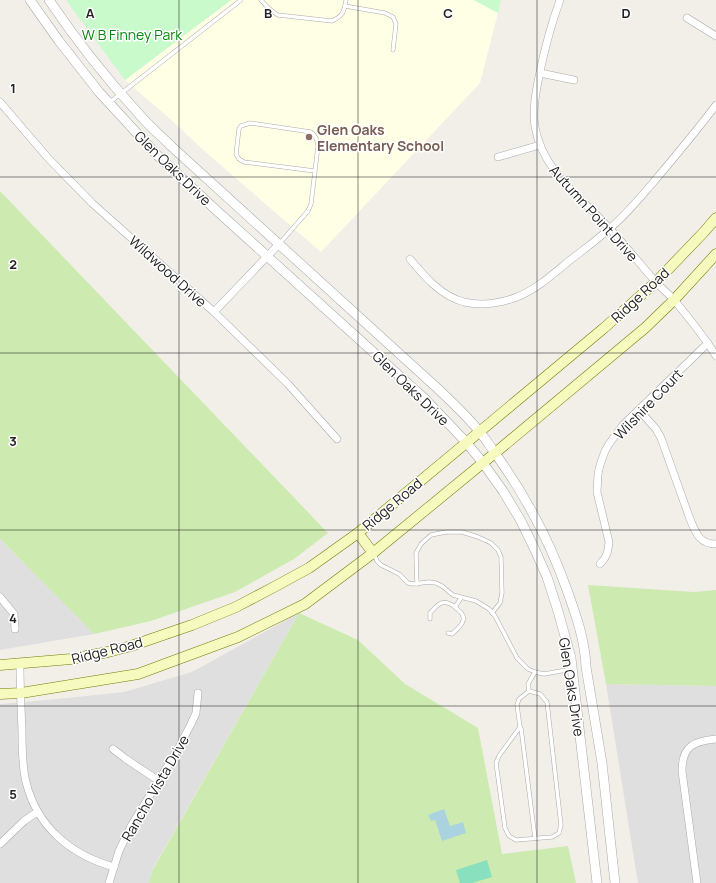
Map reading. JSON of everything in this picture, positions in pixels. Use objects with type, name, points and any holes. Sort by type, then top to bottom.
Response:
[{"type":"main road","name":"Ridge Road","points":[[0,665],[72,659],[130,646],[216,616],[262,594],[309,568],[358,533],[604,328],[656,282],[716,218]]},
{"type":"main road","name":"Ridge Road","points":[[0,694],[21,693],[138,674],[238,637],[305,604],[373,553],[645,328],[674,300],[716,254]]},
{"type":"main road","points":[[358,533],[373,553]]},
{"type":"street","name":"Glen Oaks Drive","points":[[30,0],[99,92],[157,155],[424,398],[483,462],[503,492],[521,521],[547,577],[571,658],[598,883]]},
{"type":"street","name":"Glen Oaks Drive","points":[[49,0],[76,38],[139,115],[171,146],[414,366],[463,413],[480,432],[507,469],[525,498],[557,562],[579,625],[585,652],[586,667],[602,763],[615,883]]},
{"type":"street","name":"Autumn Point Drive","points":[[560,0],[550,30],[536,92],[534,117],[540,145],[548,162],[564,184],[594,212],[656,282],[674,300],[708,343],[716,356]]},
{"type":"street","points":[[687,18],[716,36]]},
{"type":"street","points":[[540,73],[574,80]]},
{"type":"street","name":"Wildwood Drive","points":[[0,102],[48,158],[92,203],[214,312],[288,384],[336,439]]},
{"type":"street","points":[[410,259],[423,275],[436,287],[452,298],[464,302],[482,304],[492,303],[517,297],[529,291],[610,229],[673,160],[716,105]]},
{"type":"street","points":[[498,157],[540,145]]},
{"type":"street","points":[[214,312],[279,244]]},
{"type":"street","name":"Wilshire Court","points":[[600,564],[606,556],[608,550],[608,542],[598,492],[598,474],[605,451],[623,425],[708,343]]},
{"type":"street","points":[[639,410],[656,429],[661,438],[696,534],[704,542],[716,544]]},
{"type":"street","points":[[0,597],[14,614],[15,629]]},
{"type":"street","points":[[20,664],[23,764],[26,783],[37,812],[60,839],[70,847],[80,854],[114,867]]},
{"type":"street","points":[[572,669],[586,667]]},
{"type":"street","name":"Rancho Vista Drive","points":[[109,883],[124,839],[178,749],[194,718],[198,693]]},
{"type":"street","points":[[697,883],[682,771],[682,761],[688,748],[698,742],[716,740]]},
{"type":"street","points":[[113,749],[159,781]]},
{"type":"street","points":[[0,844],[24,821],[37,812]]},
{"type":"lane","points":[[109,103],[241,0]]},
{"type":"lane","points":[[261,0],[266,7],[278,15],[332,21],[342,14],[346,0]]},
{"type":"lane","points":[[345,6],[393,17],[396,24],[394,50]]},
{"type":"lane","points":[[279,244],[308,211],[311,204],[315,171],[318,146],[316,138],[311,132],[250,123],[241,126],[239,129],[236,154],[239,159],[244,162],[315,171]]},
{"type":"lane","points":[[417,584],[416,553],[421,544],[431,535],[446,532],[462,532],[478,537],[491,543],[498,550],[501,557],[502,593],[500,602],[492,613]]},
{"type":"lane","points":[[373,553],[381,566],[399,574],[408,583],[436,583],[453,595],[476,601],[489,609],[499,624],[517,658],[528,669],[544,674],[572,669]]},
{"type":"lane","points":[[455,607],[461,598]]},
{"type":"lane","points":[[430,619],[430,613],[439,604],[444,602],[450,603],[463,615],[464,619],[461,626],[452,634],[448,633]]},
{"type":"lane","points":[[530,691],[528,684],[535,672]]},
{"type":"lane","points":[[530,691],[520,699],[517,705],[534,838]]},
{"type":"lane","points":[[520,727],[499,756],[496,763],[505,828],[509,836],[516,840],[552,837],[559,833],[561,825],[547,702],[540,694],[530,691]]},
{"type":"shaded area","name":"Glen Oaks Elementary School","points":[[231,0],[474,0],[498,13],[480,83],[321,252],[125,80]]},
{"type":"shaded area","points":[[0,539],[94,634],[0,650]]},
{"type":"shaded area","points":[[299,613],[152,870],[149,883],[0,883],[0,704],[124,692],[192,672]]},
{"type":"shaded area","points":[[606,684],[716,686],[716,883],[638,883]]},
{"type":"green space","name":"W B Finney Park","points":[[66,0],[231,0],[125,80]]},
{"type":"green space","points":[[474,0],[501,0],[498,13]]},
{"type":"green space","points":[[0,191],[328,533],[294,559],[235,592],[151,621],[94,634],[0,539]]},
{"type":"green space","points":[[588,585],[694,592],[716,590],[716,686],[606,684]]},
{"type":"green space","points":[[299,613],[358,640],[405,684],[478,728],[502,854],[568,846],[576,883],[149,883],[152,871]]},
{"type":"green space","points":[[487,860],[492,877],[472,883],[460,883],[456,870]]},
{"type":"water","points":[[444,809],[450,826],[463,822],[466,833],[442,841],[435,820],[431,821],[428,815]]},
{"type":"place","name":"Glen Oaks Elementary School","points":[[309,137]]}]
